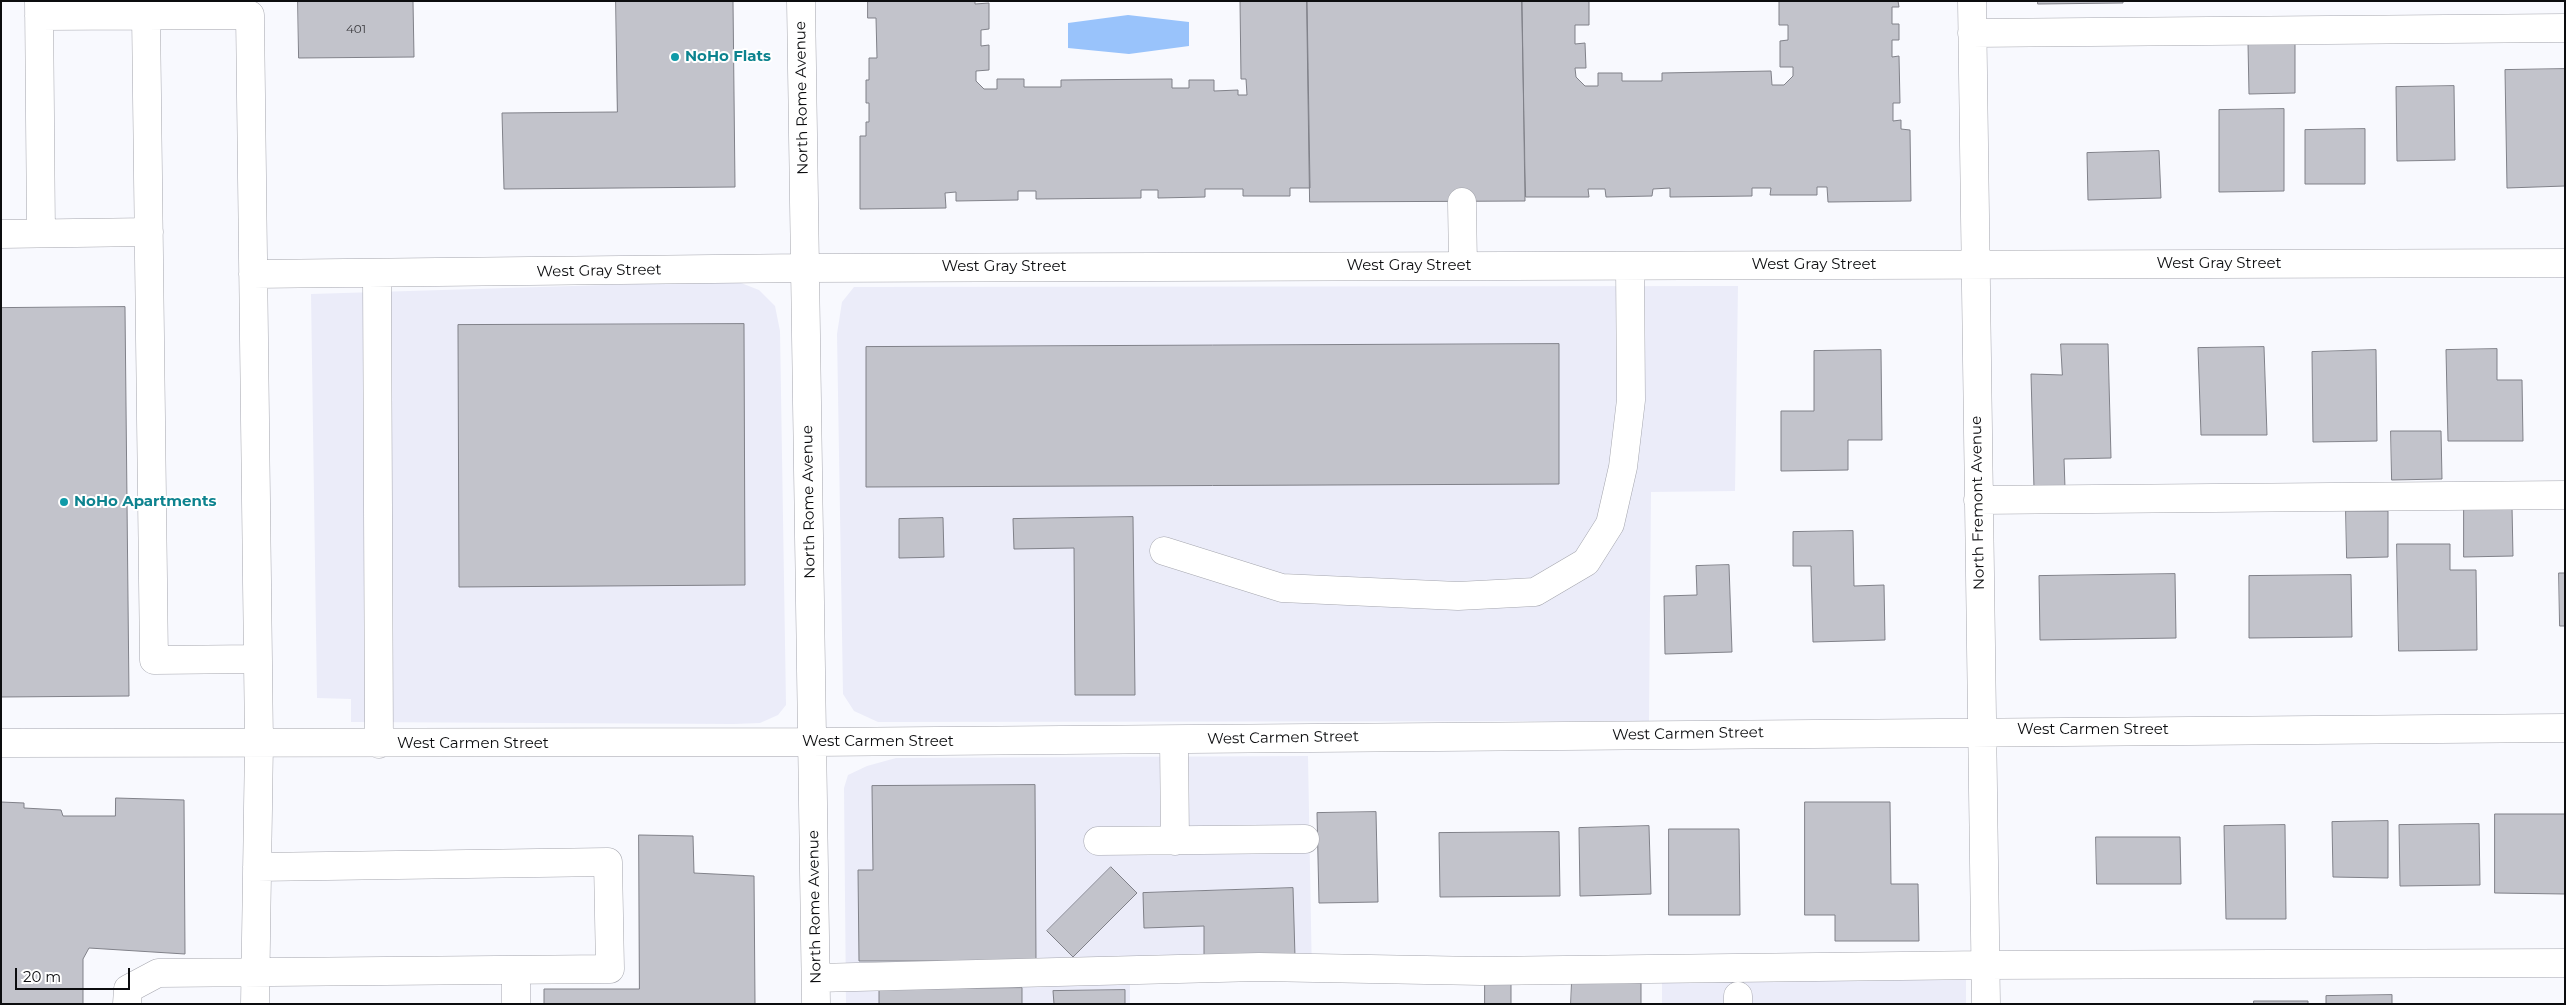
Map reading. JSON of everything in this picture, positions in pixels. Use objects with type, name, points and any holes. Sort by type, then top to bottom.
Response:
[{"type":"street","name":"North Rome Avenue","points":[[801,1],[816,991]]},
{"type":"street","name":"North Fremont Avenue","points":[[1972,1],[1986,1004]]},
{"type":"street","points":[[41,233],[39,9],[146,16],[250,15],[260,743],[255,1004]]},
{"type":"street","points":[[146,16],[154,660],[258,658]]},
{"type":"street","points":[[1972,33],[2565,28]]},
{"type":"street","points":[[1462,202],[1463,266]]},
{"type":"street","points":[[1,234],[149,232]]},
{"type":"street","name":"West Gray Street","points":[[253,274],[805,268],[2565,263]]},
{"type":"street","points":[[1164,551],[1282,588],[1458,596],[1535,592],[1586,562],[1610,524],[1623,467],[1631,400],[1630,266]]},
{"type":"street","points":[[377,274],[379,744]]},
{"type":"street","points":[[1978,500],[2565,495]]},
{"type":"street","name":"West Carmen Street","points":[[1,743],[379,744],[1174,740],[1982,731],[2565,728]]},
{"type":"street","points":[[1174,740],[1175,841]]},
{"type":"street","points":[[1098,841],[1304,839]]},
{"type":"street","points":[[128,1004],[128,989],[158,974],[610,969],[608,862],[257,867]]},
{"type":"street","points":[[816,991],[1258,967],[1480,971],[1985,965],[2565,963]]},
{"type":"street","points":[[516,970],[516,1004]]},
{"type":"shaded area","points":[[736,281],[759,290],[775,306],[780,331],[786,705],[778,715],[760,723],[734,724],[351,722],[351,699],[317,698],[311,294]]},
{"type":"shaded area","points":[[1738,286],[1735,491],[1651,492],[1649,721],[878,722],[854,711],[843,694],[837,334],[842,302],[854,287]]},
{"type":"shaded area","points":[[1308,756],[1312,980],[1130,981],[1130,1004],[846,1004],[844,788],[848,775],[867,766],[896,758]]},
{"type":"shaded area","points":[[1966,976],[1966,1004],[1662,1004],[1662,980]]},
{"type":"water","points":[[1128,15],[1189,22],[1189,46],[1129,54],[1068,48],[1068,23]]},
{"type":"building","points":[[298,1],[413,1],[414,57],[299,58]]},
{"type":"building","name":"NoHo Flats","points":[[616,1],[733,1],[735,187],[504,189],[502,113],[617,112]]},
{"type":"building","points":[[868,1],[975,1],[975,4],[989,3],[989,29],[981,30],[981,46],[989,45],[989,70],[976,71],[976,81],[984,89],[997,89],[997,79],[1024,79],[1024,87],[1061,87],[1061,80],[1172,79],[1172,88],[1189,88],[1189,80],[1214,80],[1214,91],[1238,90],[1238,95],[1247,95],[1246,79],[1241,79],[1240,1],[1307,1],[1310,188],[1290,188],[1290,196],[1243,196],[1243,189],[1205,189],[1205,197],[1158,198],[1158,190],[1141,190],[1141,198],[1036,199],[1036,191],[1018,191],[1018,200],[956,201],[956,192],[945,193],[946,208],[860,209],[860,136],[866,136],[866,122],[869,122],[869,103],[866,103],[866,80],[869,80],[869,58],[877,58],[876,18],[868,18]]},
{"type":"building","points":[[1307,1],[1522,1],[1525,201],[1310,202]]},
{"type":"building","points":[[1522,1],[1589,1],[1589,25],[1575,25],[1575,44],[1585,43],[1586,68],[1575,68],[1576,77],[1585,86],[1598,86],[1598,73],[1622,73],[1622,81],[1662,81],[1662,73],[1771,71],[1772,85],[1784,85],[1793,76],[1793,67],[1780,67],[1780,41],[1788,40],[1788,25],[1779,25],[1779,1],[1898,1],[1899,7],[1892,7],[1892,24],[1899,24],[1899,40],[1892,40],[1892,57],[1899,56],[1900,103],[1893,103],[1893,121],[1901,120],[1901,129],[1910,130],[1911,201],[1828,202],[1827,187],[1817,187],[1817,195],[1770,195],[1771,188],[1752,188],[1752,196],[1670,197],[1670,188],[1653,189],[1652,196],[1606,197],[1605,189],[1588,189],[1589,197],[1526,197]]},
{"type":"building","points":[[2038,1],[2123,1],[2123,3],[2038,4]]},
{"type":"building","points":[[2295,42],[2295,93],[2249,94],[2248,43]]},
{"type":"building","points":[[2565,69],[2565,186],[2507,188],[2505,70]]},
{"type":"building","points":[[2454,86],[2455,160],[2397,161],[2396,87]]},
{"type":"building","points":[[2284,109],[2284,191],[2219,192],[2219,110]]},
{"type":"building","points":[[2365,129],[2365,184],[2305,184],[2305,130]]},
{"type":"building","points":[[2159,151],[2161,198],[2088,200],[2087,153]]},
{"type":"building","name":"NoHo Apartments","points":[[125,307],[129,696],[1,697],[1,308]]},
{"type":"building","points":[[744,324],[745,585],[459,587],[458,325]]},
{"type":"building","points":[[1559,344],[1559,484],[866,487],[866,347]]},
{"type":"building","points":[[2061,344],[2108,344],[2111,458],[2064,459],[2065,488],[2034,489],[2031,374],[2062,375]]},
{"type":"building","points":[[2264,347],[2267,435],[2201,435],[2198,348]]},
{"type":"building","points":[[2497,349],[2497,380],[2522,380],[2523,441],[2448,441],[2446,350]]},
{"type":"building","points":[[1881,350],[1882,440],[1848,440],[1848,470],[1781,471],[1781,411],[1814,411],[1814,351]]},
{"type":"building","points":[[2376,350],[2377,441],[2313,442],[2312,352]]},
{"type":"building","points":[[2391,431],[2441,431],[2442,479],[2392,480]]},
{"type":"building","points":[[2464,507],[2512,507],[2513,556],[2464,557]]},
{"type":"building","points":[[2346,511],[2388,511],[2388,557],[2347,558]]},
{"type":"building","points":[[1133,517],[1135,695],[1075,695],[1074,548],[1014,549],[1013,519]]},
{"type":"building","points":[[943,518],[944,557],[899,558],[899,519]]},
{"type":"building","points":[[1853,531],[1854,586],[1884,585],[1885,640],[1813,642],[1811,566],[1793,566],[1793,532]]},
{"type":"building","points":[[2397,544],[2450,544],[2450,570],[2476,570],[2477,650],[2399,651]]},
{"type":"building","points":[[1729,565],[1732,652],[1665,654],[1664,596],[1697,595],[1696,566]]},
{"type":"building","points":[[2559,573],[2565,573],[2565,626],[2560,626]]},
{"type":"building","points":[[2175,574],[2176,638],[2040,640],[2039,576]]},
{"type":"building","points":[[2351,575],[2352,637],[2249,638],[2249,576]]},
{"type":"building","points":[[1035,785],[1036,961],[859,961],[858,870],[873,870],[872,786]]},
{"type":"building","points":[[116,798],[184,800],[185,954],[89,948],[83,959],[83,1004],[1,1004],[1,802],[24,803],[24,808],[61,810],[63,816],[115,816]]},
{"type":"building","points":[[1805,802],[1890,802],[1891,884],[1918,884],[1919,941],[1835,941],[1835,915],[1805,915]]},
{"type":"building","points":[[1376,812],[1378,902],[1319,903],[1317,813]]},
{"type":"building","points":[[2495,814],[2565,814],[2565,894],[2495,893]]},
{"type":"building","points":[[2388,821],[2388,878],[2333,877],[2332,822]]},
{"type":"building","points":[[2479,824],[2480,885],[2400,886],[2399,825]]},
{"type":"building","points":[[2285,825],[2286,919],[2226,919],[2224,826]]},
{"type":"building","points":[[1649,826],[1651,894],[1580,896],[1579,828]]},
{"type":"building","points":[[1669,829],[1739,829],[1740,915],[1669,915]]},
{"type":"building","points":[[1559,832],[1560,896],[1440,897],[1439,833]]},
{"type":"building","points":[[639,835],[693,836],[694,873],[754,876],[755,1004],[544,1004],[544,989],[639,989]]},
{"type":"building","points":[[2096,837],[2180,837],[2181,884],[2097,884]]},
{"type":"building","points":[[1111,867],[1137,893],[1073,957],[1047,931]]},
{"type":"building","points":[[1293,888],[1295,957],[1204,960],[1204,926],[1144,928],[1143,893]]},
{"type":"building","points":[[1572,981],[1641,983],[1641,1004],[1571,1004]]},
{"type":"building","points":[[1485,983],[1511,983],[1511,1004],[1485,1004]]},
{"type":"building","points":[[1022,988],[1022,1004],[879,1004],[879,990]]},
{"type":"building","points":[[1125,990],[1125,1004],[1054,1004],[1053,991]]},
{"type":"building","points":[[2392,995],[2392,1004],[2326,1004],[2326,996]]},
{"type":"building","points":[[2254,1001],[2308,1001],[2308,1004],[2254,1004]]},
{"type":"place","name":"NoHo Flats","points":[[675,57]]},
{"type":"place","name":"NoHo Apartments","points":[[64,502]]}]
